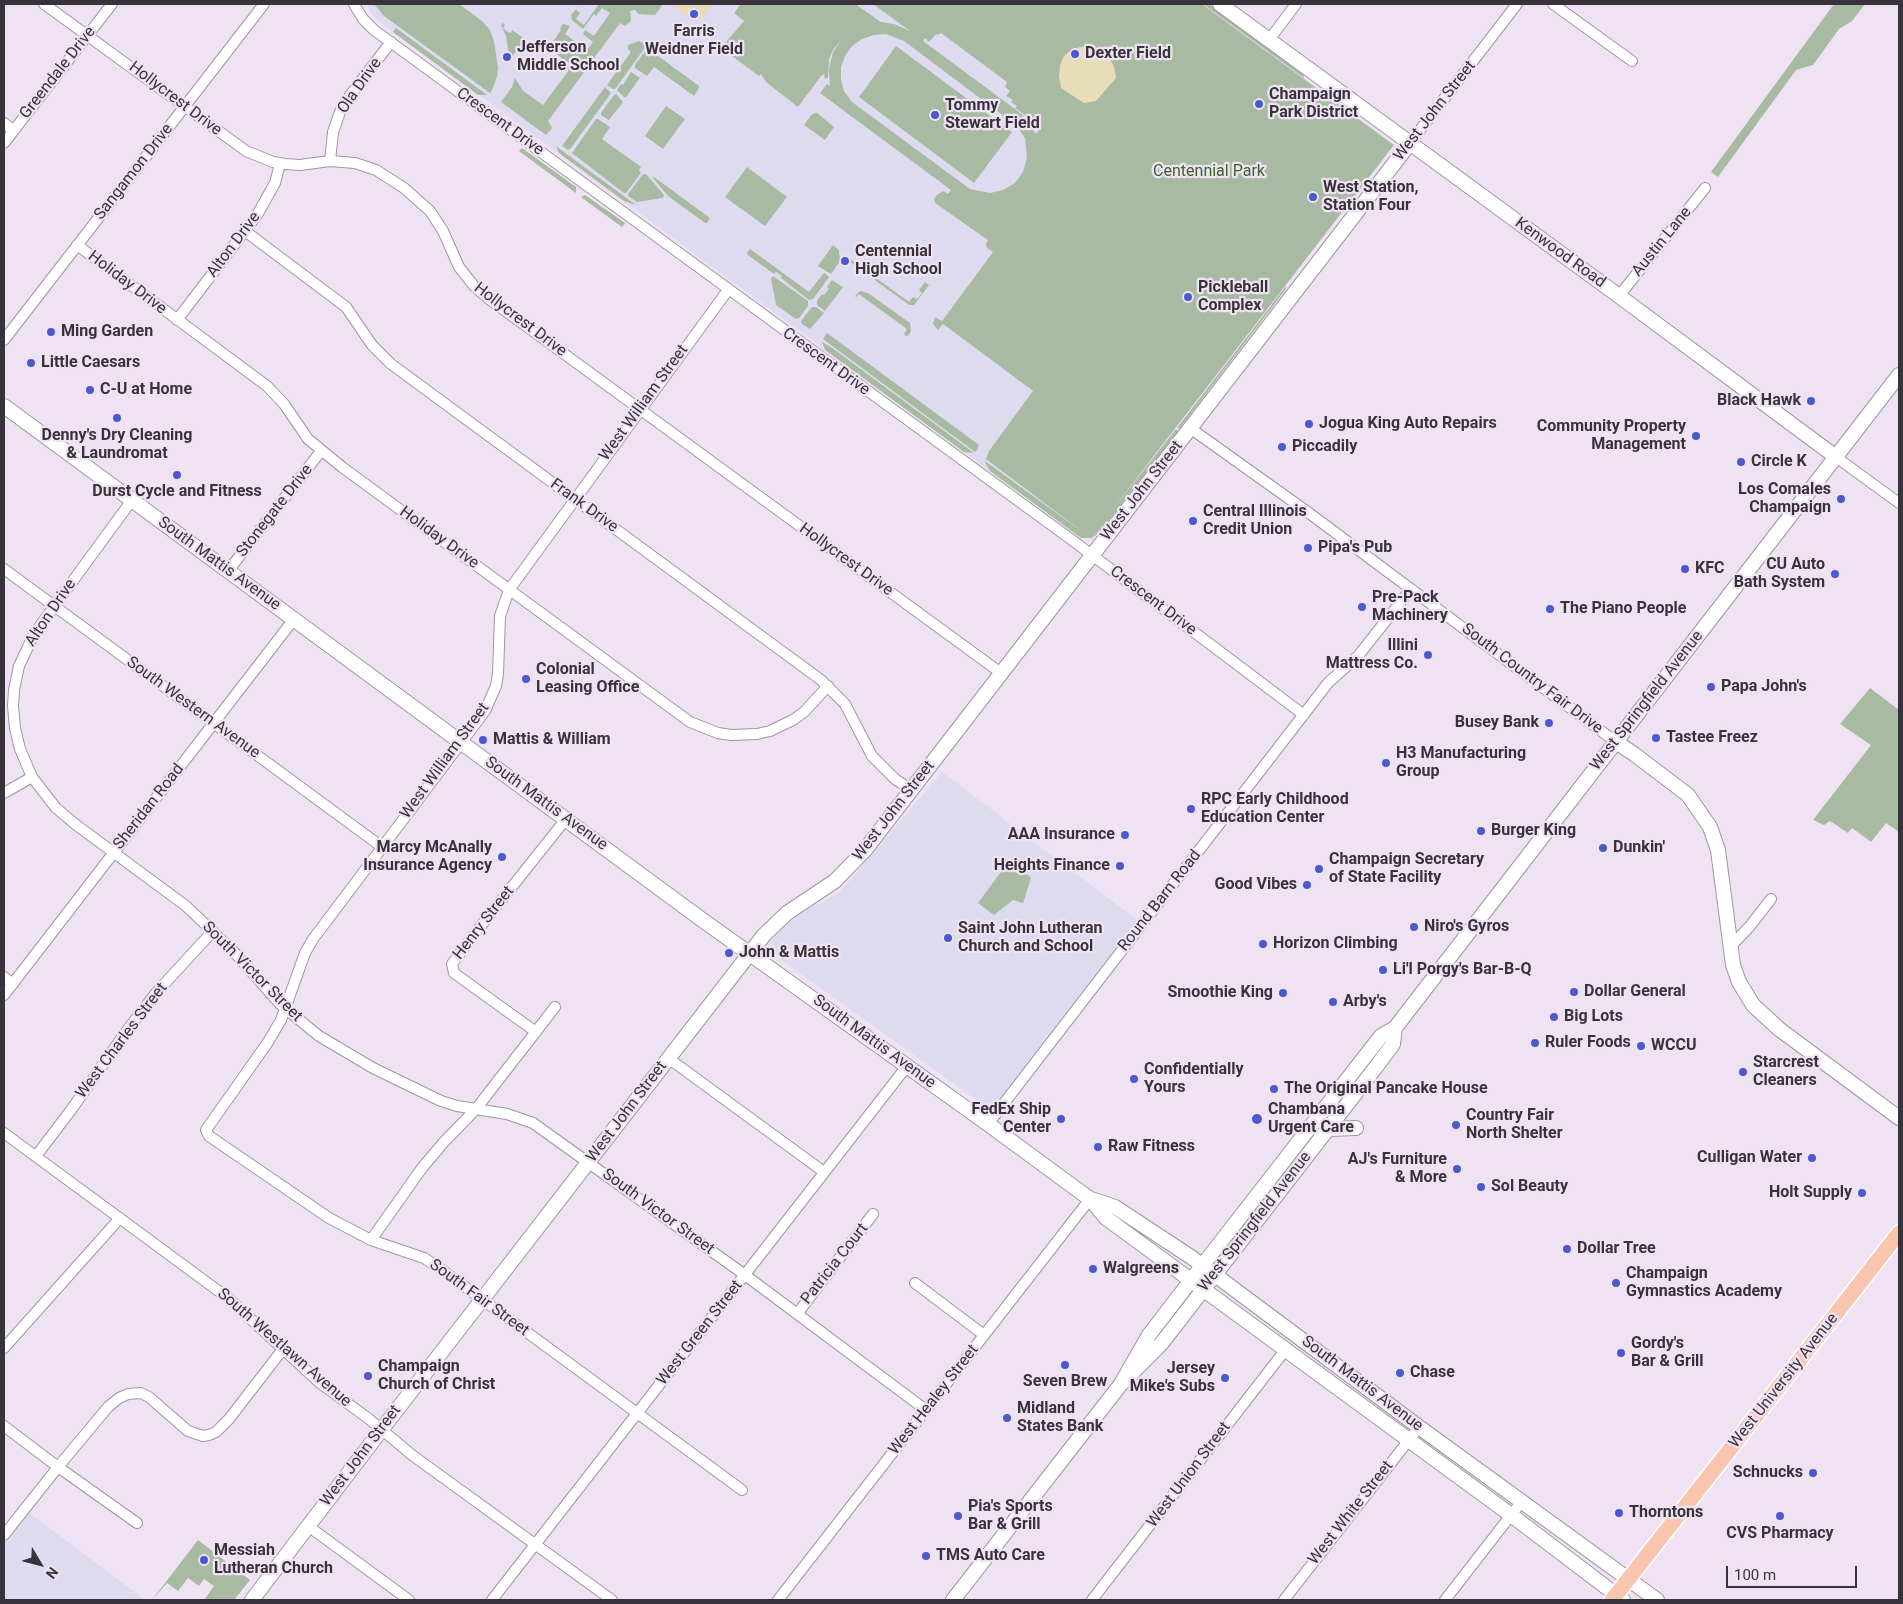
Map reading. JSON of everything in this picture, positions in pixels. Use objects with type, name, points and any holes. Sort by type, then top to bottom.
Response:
[{"type":"main road","name":"Kenwood Road","points":[[1220,4],[1836,457]]},
{"type":"main road","name":"West John Street","points":[[252,1600],[749,953],[776,922],[822,890],[849,867],[865,850],[1410,143]]},
{"type":"main road","name":"West Springfield Avenue","points":[[1121,1384],[1148,1336],[1190,1280],[1381,1036],[1395,1028],[1899,374]]},
{"type":"main road","name":"South Mattis Avenue","points":[[4,406],[749,953],[1090,1199],[1106,1218],[1512,1515],[1617,1598]]},
{"type":"main road","name":"South Country Fair Drive","points":[[1616,742],[1685,792],[1710,827],[1719,860],[1730,947],[1739,982],[1746,996],[1760,1013],[1779,1029],[1899,1118]]},
{"type":"main road","name":"West Springfield Avenue","points":[[953,1600],[1121,1384],[1161,1344],[1328,1129],[1393,1044],[1395,1028]]},
{"type":"main road","points":[[1328,1129],[1356,1128]]},
{"type":"main road","name":"South Mattis Avenue","points":[[1090,1199],[1115,1206],[1202,1266],[1657,1600]]},
{"type":"main road","name":"West University Avenue","points":[[1617,1598],[1628,1580],[1899,1233]]},
{"type":"street","name":"Hollycrest Drive","points":[[44,4],[246,151],[280,164],[300,165],[330,161],[355,163],[386,176],[404,188],[419,200],[438,222],[459,267],[474,286],[1001,674]]},
{"type":"street","name":"Greendale Drive","points":[[4,142],[112,4]]},
{"type":"street","name":"Sangamon Drive","points":[[4,340],[264,4]]},
{"type":"street","name":"Crescent Drive","points":[[354,4],[363,19],[374,30],[1092,556],[1304,715]]},
{"type":"street","points":[[1269,40],[1296,4]]},
{"type":"street","name":"West John Street","points":[[1410,143],[1517,4]]},
{"type":"street","points":[[1553,4],[1632,61]]},
{"type":"street","name":"Ola Drive","points":[[330,161],[333,132],[340,112],[348,98],[391,42]]},
{"type":"street","points":[[4,123],[13,130]]},
{"type":"street","name":"Alton Drive","points":[[176,320],[267,200],[280,164]]},
{"type":"street","name":"Austin Lane","points":[[1619,296],[1705,188]]},
{"type":"street","name":"Frank Drive","points":[[245,231],[346,308],[372,345],[391,364],[828,686],[845,704],[872,756],[885,770],[911,790]]},
{"type":"street","name":"Holiday Drive","points":[[77,245],[275,393],[308,439],[321,451],[675,712],[703,728],[718,733],[731,735],[757,734],[782,726],[804,712],[828,686]]},
{"type":"street","name":"West William Street","points":[[206,1128],[268,1042],[285,1009],[313,939],[485,711],[496,686],[500,616],[509,590],[640,408],[728,290]]},
{"type":"street","name":"South Country Fair Drive","points":[[1190,428],[1411,588],[1616,742]]},
{"type":"street","name":"Stonegate Drive","points":[[228,571],[321,451]]},
{"type":"street","name":"Kenwood Road","points":[[1836,457],[1899,503]]},
{"type":"street","name":"Alton Drive","points":[[114,853],[56,808],[32,777],[24,761],[15,728],[13,706],[15,685],[27,647],[54,606],[132,500]]},
{"type":"street","name":"South Western Avenue","points":[[4,569],[382,847]]},
{"type":"street","name":"Round Barn Road","points":[[988,1124],[1328,683],[1358,656],[1411,588]]},
{"type":"street","name":"Sheridan Road","points":[[4,996],[294,619]]},
{"type":"street","points":[[4,684],[15,685]]},
{"type":"street","points":[[4,793],[32,777]]},
{"type":"street","name":"Henry Street","points":[[536,1032],[454,973],[452,964],[566,819]]},
{"type":"street","name":"South Victor Street","points":[[114,853],[186,906],[214,931],[285,1009],[319,1036],[373,1068],[441,1101],[457,1106],[507,1114],[533,1123],[745,1275],[926,1410]]},
{"type":"street","points":[[1730,947],[1772,899]]},
{"type":"street","name":"West Charles Street","points":[[36,1156],[156,993],[214,931]]},
{"type":"street","points":[[4,977],[13,984]]},
{"type":"street","points":[[371,1240],[422,1168],[476,1109],[555,1007]]},
{"type":"street","points":[[668,1058],[824,1172]]},
{"type":"street","name":"West Green Street","points":[[492,1600],[907,1066]]},
{"type":"street","name":"South Fair Street","points":[[206,1128],[209,1136],[329,1218],[371,1240],[424,1258],[742,1490]]},
{"type":"street","name":"South Westlawn Avenue","points":[[4,1133],[228,1298],[320,1383],[382,1429],[412,1455],[612,1600]]},
{"type":"street","name":"West Healey Street","points":[[778,1600],[1090,1199]]},
{"type":"street","name":"Patricia Court","points":[[796,1314],[874,1214]]},
{"type":"street","points":[[4,1348],[120,1218]]},
{"type":"street","points":[[915,1283],[984,1335]]},
{"type":"street","points":[[4,1535],[108,1407],[119,1398],[128,1394],[141,1393],[149,1397],[188,1431],[196,1434],[210,1435],[216,1432],[228,1419],[283,1349]]},
{"type":"street","name":"West Union Street","points":[[1092,1600],[1286,1349]]},
{"type":"street","points":[[4,1426],[137,1523]]},
{"type":"street","name":"West White Street","points":[[1284,1600],[1419,1427]]},
{"type":"street","points":[[1445,1600],[1522,1501]]},
{"type":"street","points":[[308,1526],[409,1600]]},
{"type":"shaded area","name":"Centennial High School","points":[[366,4],[981,4],[1090,122],[941,322],[1033,391],[1134,460],[1077,535],[377,20]]},
{"type":"shaded area","name":"Saint John Lutheran Church and School","points":[[942,772],[1137,920],[998,1101],[991,1106],[982,1104],[768,949],[771,941],[785,926],[801,914],[840,892]]},
{"type":"shaded area","points":[[29,1512],[145,1600],[4,1600],[4,1545]]},
{"type":"green space","points":[[374,4],[459,4],[482,21],[490,30],[494,41],[498,68],[497,77],[490,93],[384,16]]},
{"type":"green space","points":[[599,4],[663,4],[655,15],[638,14],[635,10],[630,11],[630,22],[625,26],[620,23],[586,69],[582,66],[560,61],[562,58],[550,50],[549,47],[561,30],[560,28],[563,24],[570,26],[565,34],[587,50],[593,42],[583,34],[585,30],[594,36],[610,13],[602,8],[596,16],[594,14],[583,29],[572,20],[571,15],[579,6],[576,10],[580,13],[576,19],[584,25]]},
{"type":"green space","name":"Centennial Park","points":[[741,4],[855,4],[881,22],[894,24],[910,31],[873,4],[1202,4],[1394,145],[1109,514],[1176,429],[1178,431],[1098,534],[1091,538],[1081,538],[990,471],[985,461],[1088,536],[986,459],[989,451],[1033,391],[943,324],[938,330],[933,324],[935,317],[942,321],[993,252],[987,248],[988,240],[935,203],[934,198],[938,194],[944,191],[948,194],[951,190],[820,93],[827,84],[830,86],[829,69],[833,52],[842,39],[833,50],[829,59],[828,77],[825,79],[824,74],[821,76],[798,107],[766,82],[761,74],[759,76],[721,48],[744,21],[734,13]],"holes":[[[941,33],[1007,82],[1005,87],[1010,91],[1006,96],[1013,100],[1011,102],[1017,106],[1015,108],[1041,127],[1036,134],[1019,112],[923,41],[925,38],[929,42],[936,34]],[[886,34],[904,41],[1017,126],[1025,138],[1027,158],[1023,172],[1015,183],[1003,190],[990,193],[970,189],[852,102],[844,91],[841,79],[841,67],[845,56],[852,46],[862,39]]]},
{"type":"green space","points":[[1203,4],[1209,4],[1303,73],[1304,78]]},
{"type":"green space","points":[[1834,4],[1865,4],[1852,21],[1839,29],[1813,65],[1796,70],[1718,177],[1711,172]]},
{"type":"green space","points":[[503,23],[505,25],[503,28],[508,32],[511,33],[512,30],[525,39],[512,57],[509,55],[506,36],[501,25]]},
{"type":"green space","points":[[396,28],[487,95],[478,95],[393,32]]},
{"type":"green space","points":[[639,41],[647,45],[615,89],[613,89],[607,85],[631,52],[628,49],[628,45]]},
{"type":"green space","name":"Tommy Stewart Field","points":[[896,46],[1012,132],[974,183],[859,97]]},
{"type":"green space","points":[[646,50],[650,50],[699,86],[694,96],[654,67],[647,76],[635,68],[635,65]]},
{"type":"green space","points":[[559,63],[585,71],[548,121],[552,128],[546,135],[501,102],[512,87],[515,78],[523,91],[543,105],[569,70]]},
{"type":"green space","points":[[631,72],[640,78],[626,97],[624,97],[617,90],[621,84],[623,85]]},
{"type":"green space","points":[[605,87],[611,93],[568,150],[562,146]]},
{"type":"green space","points":[[616,94],[623,102],[609,120],[601,115],[601,113]]},
{"type":"green space","points":[[666,106],[685,119],[663,149],[645,136]]},
{"type":"green space","points":[[817,113],[834,127],[825,140],[804,125],[812,114]]},
{"type":"green space","points":[[596,119],[610,127],[602,139],[641,167],[639,170],[641,173],[626,193],[572,153]]},
{"type":"green space","points":[[556,146],[636,205],[624,201],[559,153]]},
{"type":"green space","points":[[522,148],[576,187],[576,193],[519,151]]},
{"type":"green space","points":[[747,167],[787,197],[765,226],[725,197]]},
{"type":"green space","points":[[643,174],[646,174],[664,195],[663,198],[637,202],[628,196]]},
{"type":"green space","points":[[654,177],[710,218],[707,223],[668,196]]},
{"type":"green space","points":[[585,195],[625,223],[622,227],[581,197]]},
{"type":"green space","points":[[833,245],[839,250],[841,260],[831,274],[818,266]]},
{"type":"green space","points":[[750,249],[809,292],[823,274],[825,273],[829,277],[813,299],[809,300],[781,278],[782,276],[776,272],[774,274],[748,255],[747,253]]},
{"type":"green space","points":[[850,259],[909,302],[913,297],[917,299],[922,293],[919,290],[925,282],[929,285],[914,305],[909,305],[850,262]]},
{"type":"green space","points":[[773,276],[808,301],[808,306],[799,318],[796,319],[776,305],[771,279]]},
{"type":"green space","points":[[832,280],[843,287],[825,311],[817,305],[817,301],[829,289],[827,287]]},
{"type":"green space","points":[[1286,286],[1286,289],[1179,429],[1177,428]]},
{"type":"green space","points":[[860,291],[868,293],[910,323],[911,331],[908,336],[904,334],[907,329],[859,294],[856,297]]},
{"type":"green space","points":[[812,307],[816,307],[824,313],[810,329],[802,324],[801,321]]},
{"type":"green space","points":[[827,333],[979,445],[977,450],[975,452],[823,339]]},
{"type":"green space","points":[[822,342],[974,453],[964,452],[825,350]]},
{"type":"green space","points":[[1870,688],[1899,710],[1899,832],[1886,823],[1871,842],[1852,828],[1848,833],[1830,821],[1824,825],[1813,820],[1871,745],[1840,724]]},
{"type":"green space","points":[[1009,861],[1031,878],[1023,903],[1013,900],[994,915],[978,903]]},
{"type":"green space","name":"Messiah Lutheran Church","points":[[198,1540],[250,1580],[234,1600],[204,1600],[214,1586],[204,1579],[199,1586],[188,1578],[178,1591],[167,1583],[152,1600]]},
{"type":"sand","name":"Farris Weidner Field","points":[[670,4],[712,4],[700,21],[693,21]]},
{"type":"sand","points":[[1080,47],[1091,47],[1102,51],[1114,66],[1116,78],[1096,101],[1084,103],[1061,88],[1059,77],[1060,65],[1064,56]]},
{"type":"place","name":"Farris Weidner Field","points":[[694,14]]},
{"type":"place","name":"Dexter Field","points":[[1075,54]]},
{"type":"place","name":"Jefferson Middle School","points":[[507,57]]},
{"type":"place","name":"Champaign Park District","points":[[1259,104]]},
{"type":"place","name":"Tommy Stewart Field","points":[[935,115]]},
{"type":"place","name":"West Station, Station Four","points":[[1313,197]]},
{"type":"place","name":"Centennial High School","points":[[845,261]]},
{"type":"place","name":"Pickleball Complex","points":[[1188,297]]},
{"type":"place","name":"Ming Garden","points":[[51,332]]},
{"type":"place","name":"Little Caesars","points":[[31,363]]},
{"type":"place","name":"C-U at Home","points":[[90,390]]},
{"type":"place","name":"Black Hawk","points":[[1811,401]]},
{"type":"place","name":"Denny's Dry Cleaning & Laundromat","points":[[117,418]]},
{"type":"place","name":"Jogua King Auto Repairs","points":[[1309,424]]},
{"type":"place","name":"Community Property Management","points":[[1696,436]]},
{"type":"place","name":"Piccadily","points":[[1282,447]]},
{"type":"place","name":"Circle K","points":[[1741,462]]},
{"type":"place","name":"Durst Cycle and Fitness","points":[[177,475]]},
{"type":"place","name":"Los Comales Champaign","points":[[1841,499]]},
{"type":"place","name":"Central Illinois Credit Union","points":[[1193,521]]},
{"type":"place","name":"Pipa's Pub","points":[[1308,548]]},
{"type":"place","name":"KFC","points":[[1685,569]]},
{"type":"place","name":"CU Auto Bath System","points":[[1835,574]]},
{"type":"place","name":"Pre-Pack Machinery","points":[[1362,607]]},
{"type":"place","name":"The Piano People","points":[[1550,609]]},
{"type":"place","name":"Illini Mattress Co.","points":[[1428,655]]},
{"type":"place","name":"Colonial Leasing Office","points":[[526,679]]},
{"type":"place","name":"Papa John's","points":[[1711,687]]},
{"type":"place","name":"Busey Bank","points":[[1549,723]]},
{"type":"place","name":"Tastee Freez","points":[[1656,738]]},
{"type":"place","name":"Mattis & William","points":[[483,740]]},
{"type":"place","name":"H3 Manufacturing Group","points":[[1386,763]]},
{"type":"place","name":"RPC Early Childhood Education Center","points":[[1191,809]]},
{"type":"place","name":"Burger King","points":[[1481,831]]},
{"type":"place","name":"AAA Insurance","points":[[1125,835]]},
{"type":"place","name":"Dunkin'","points":[[1603,848]]},
{"type":"place","name":"Marcy McAnally Insurance Agency","points":[[502,857]]},
{"type":"place","name":"Heights Finance","points":[[1120,866]]},
{"type":"place","name":"Champaign Secretary of State Facility","points":[[1319,869]]},
{"type":"place","name":"Good Vibes","points":[[1307,885]]},
{"type":"place","name":"Niro's Gyros","points":[[1414,927]]},
{"type":"place","name":"Saint John Lutheran Church and School","points":[[948,938]]},
{"type":"place","name":"Horizon Climbing","points":[[1263,944]]},
{"type":"place","name":"John & Mattis","points":[[729,953]]},
{"type":"place","name":"Li'l Porgy's Bar-B-Q","points":[[1383,970]]},
{"type":"place","name":"Dollar General","points":[[1574,992]]},
{"type":"place","name":"Smoothie King","points":[[1283,993]]},
{"type":"place","name":"Arby's","points":[[1333,1002]]},
{"type":"place","name":"Big Lots","points":[[1554,1017]]},
{"type":"place","name":"Ruler Foods","points":[[1535,1043]]},
{"type":"place","name":"WCCU","points":[[1641,1046]]},
{"type":"place","name":"Starcrest Cleaners","points":[[1743,1072]]},
{"type":"place","name":"Confidentially Yours","points":[[1134,1079]]},
{"type":"place","name":"The Original Pancake House","points":[[1274,1089]]},
{"type":"place","name":"FedEx Ship Center","points":[[1061,1119]]},
{"type":"place","name":"Chambana Urgent Care","points":[[1257,1119]]},
{"type":"place","name":"Country Fair North Shelter","points":[[1456,1125]]},
{"type":"place","name":"Raw Fitness","points":[[1098,1147]]},
{"type":"place","name":"Culligan Water","points":[[1812,1158]]},
{"type":"place","name":"AJ's Furniture & More","points":[[1457,1169]]},
{"type":"place","name":"Sol Beauty","points":[[1481,1187]]},
{"type":"place","name":"Holt Supply","points":[[1862,1193]]},
{"type":"place","name":"Dollar Tree","points":[[1567,1249]]},
{"type":"place","name":"Walgreens","points":[[1093,1269]]},
{"type":"place","name":"Champaign Gymnastics Academy","points":[[1616,1283]]},
{"type":"place","name":"Gordy's Bar & Grill","points":[[1621,1353]]},
{"type":"place","name":"Seven Brew","points":[[1065,1365]]},
{"type":"place","name":"Chase","points":[[1400,1373]]},
{"type":"place","name":"Champaign Church of Christ","points":[[368,1376]]},
{"type":"place","name":"Jersey Mike's Subs","points":[[1225,1378]]},
{"type":"place","name":"Midland States Bank","points":[[1007,1418]]},
{"type":"place","name":"Schnucks","points":[[1813,1473]]},
{"type":"place","name":"Thorntons","points":[[1619,1513]]},
{"type":"place","name":"Pia's Sports Bar & Grill","points":[[958,1516]]},
{"type":"place","name":"CVS Pharmacy","points":[[1780,1516]]},
{"type":"place","name":"TMS Auto Care","points":[[926,1556]]},
{"type":"place","name":"Messiah Lutheran Church","points":[[204,1560]]}]
